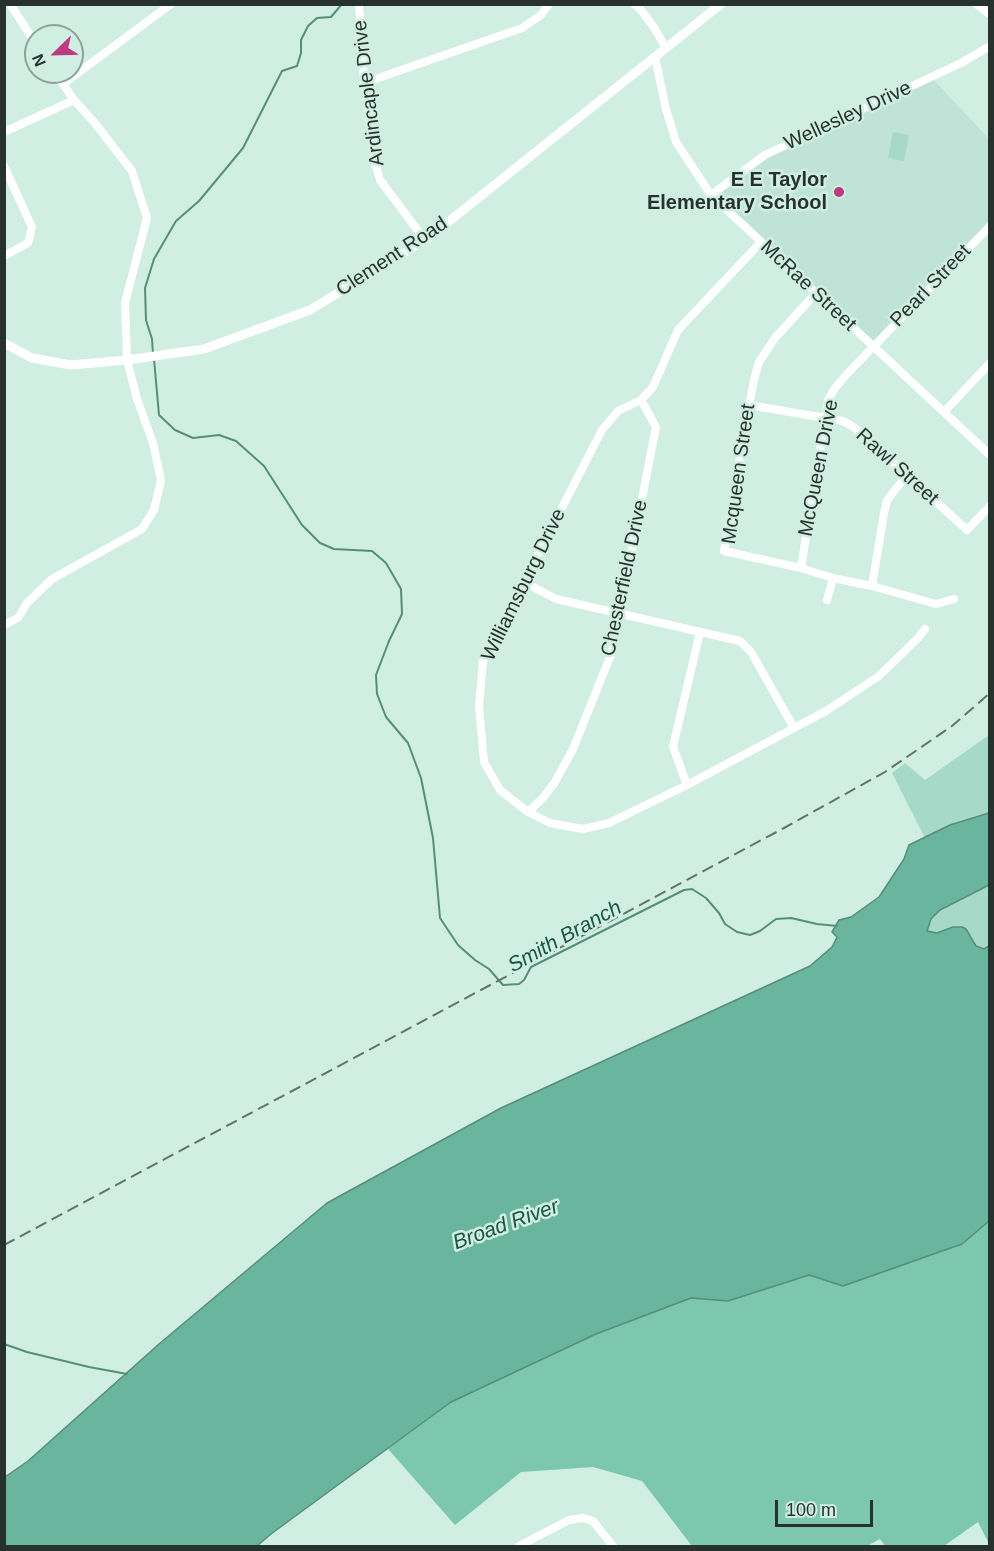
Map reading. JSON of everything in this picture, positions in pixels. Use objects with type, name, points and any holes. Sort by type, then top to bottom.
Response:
[{"type":"street","points":[[9,4],[24,26]]},
{"type":"street","points":[[84,68],[171,4]]},
{"type":"street","name":"Ardincaple Drive","points":[[359,4],[364,83],[380,180],[425,240]]},
{"type":"street","points":[[364,83],[522,28],[541,15],[549,4]]},
{"type":"street","points":[[634,4],[653,26],[666,48]]},
{"type":"street","name":"Clement Road","points":[[4,343],[32,358],[71,365],[128,360],[204,349],[310,310],[425,240],[721,4]]},
{"type":"street","points":[[977,4],[990,14]]},
{"type":"street","name":"Wellesley Drive","points":[[711,195],[765,155],[961,63],[990,46]]},
{"type":"street","name":"McRae Street","points":[[655,57],[676,142],[711,195],[990,455]]},
{"type":"street","points":[[4,625],[18,618],[27,603],[52,579],[142,529],[154,510],[160,480],[153,443],[137,399],[128,360],[125,303],[147,218],[132,171],[63,84]]},
{"type":"street","points":[[4,132],[74,100]]},
{"type":"street","points":[[4,166],[32,227],[28,243],[4,256]]},
{"type":"street","name":"Pearl Street","points":[[873,346],[990,226]]},
{"type":"street","name":"Williamsburg Drive","points":[[761,242],[678,330],[653,387],[641,400],[618,411],[602,430],[483,661],[479,706],[484,762],[500,790],[528,812],[550,823],[582,829],[609,823],[687,785],[826,711],[879,676],[925,629]]},
{"type":"street","name":"Mcqueen Street","points":[[816,293],[775,338],[759,362],[749,405],[724,551],[801,568],[936,604],[954,599]]},
{"type":"street","name":"McQueen Drive","points":[[801,568],[828,400],[835,388],[873,346]]},
{"type":"street","points":[[944,412],[990,363]]},
{"type":"street","name":"Chesterfield Drive","points":[[528,812],[555,782],[573,749],[612,651],[656,427],[641,400]]},
{"type":"street","name":"Rawl Street","points":[[749,405],[843,422],[855,428],[967,530],[990,506]]},
{"type":"street","points":[[872,586],[884,513],[894,491],[907,476]]},
{"type":"street","points":[[827,600],[833,578]]},
{"type":"street","points":[[524,582],[556,599],[740,641],[751,652],[794,728]]},
{"type":"street","points":[[687,785],[673,747],[700,633]]},
{"type":"street","points":[[519,1546],[569,1520],[583,1518],[593,1521],[613,1546]]},
{"type":"shaded area","points":[[931,77],[989,139],[989,226],[873,346],[711,195],[765,155]]},
{"type":"shaded area","points":[[893,132],[909,135],[904,161],[888,158]]},
{"type":"shaded area","points":[[989,735],[989,813],[973,817],[962,898],[989,885],[990,946],[984,949],[976,946],[966,929],[953,927],[937,933],[927,931],[931,919],[940,910],[957,901],[892,773],[905,763],[925,780]]},
{"type":"shaded area","points":[[989,1221],[989,1544],[978,1522],[944,1546],[885,1546],[880,1539],[867,1546],[692,1546],[642,1481],[593,1467],[521,1472],[455,1525],[388,1449],[451,1402],[596,1334],[691,1298],[728,1301],[809,1275],[843,1286],[962,1244]]},
{"type":"water","name":"Broad River","points":[[989,813],[989,885],[940,910],[931,919],[927,931],[937,933],[953,927],[962,927],[966,929],[976,946],[984,949],[989,946],[989,1221],[962,1244],[843,1286],[809,1275],[728,1301],[691,1298],[596,1334],[451,1402],[257,1546],[5,1546],[5,1477],[28,1461],[159,1344],[327,1203],[501,1108],[810,966],[832,947],[837,937],[832,932],[839,920],[851,917],[879,897],[904,859],[909,845],[950,825]]},
{"type":"waterway","name":"Smith Branch","points":[[153,354],[152,339],[146,320],[145,288],[154,259],[176,221],[199,201],[243,148],[282,71],[297,66],[301,53],[301,40],[308,26],[317,18],[331,17],[342,4]]},
{"type":"waterway","name":"Smith Branch","points":[[154,359],[159,415],[175,430],[193,438],[219,435],[236,441],[264,466],[302,525],[320,543],[334,549],[372,551],[386,563],[401,589],[402,614],[376,675],[377,694],[386,717],[408,743],[421,778],[433,838],[440,918],[458,945],[489,969],[503,985],[519,984],[531,967],[684,890],[692,889],[706,898],[725,924],[737,932],[750,935],[760,931],[776,919],[791,918],[837,926]]},
{"type":"waterway","points":[[4,1344],[27,1352],[127,1374]]},
{"type":"railway","points":[[4,1245],[885,772],[952,726],[990,693]]},
{"type":"place","name":"E E Taylor Elementary School","points":[[839,192]]}]
